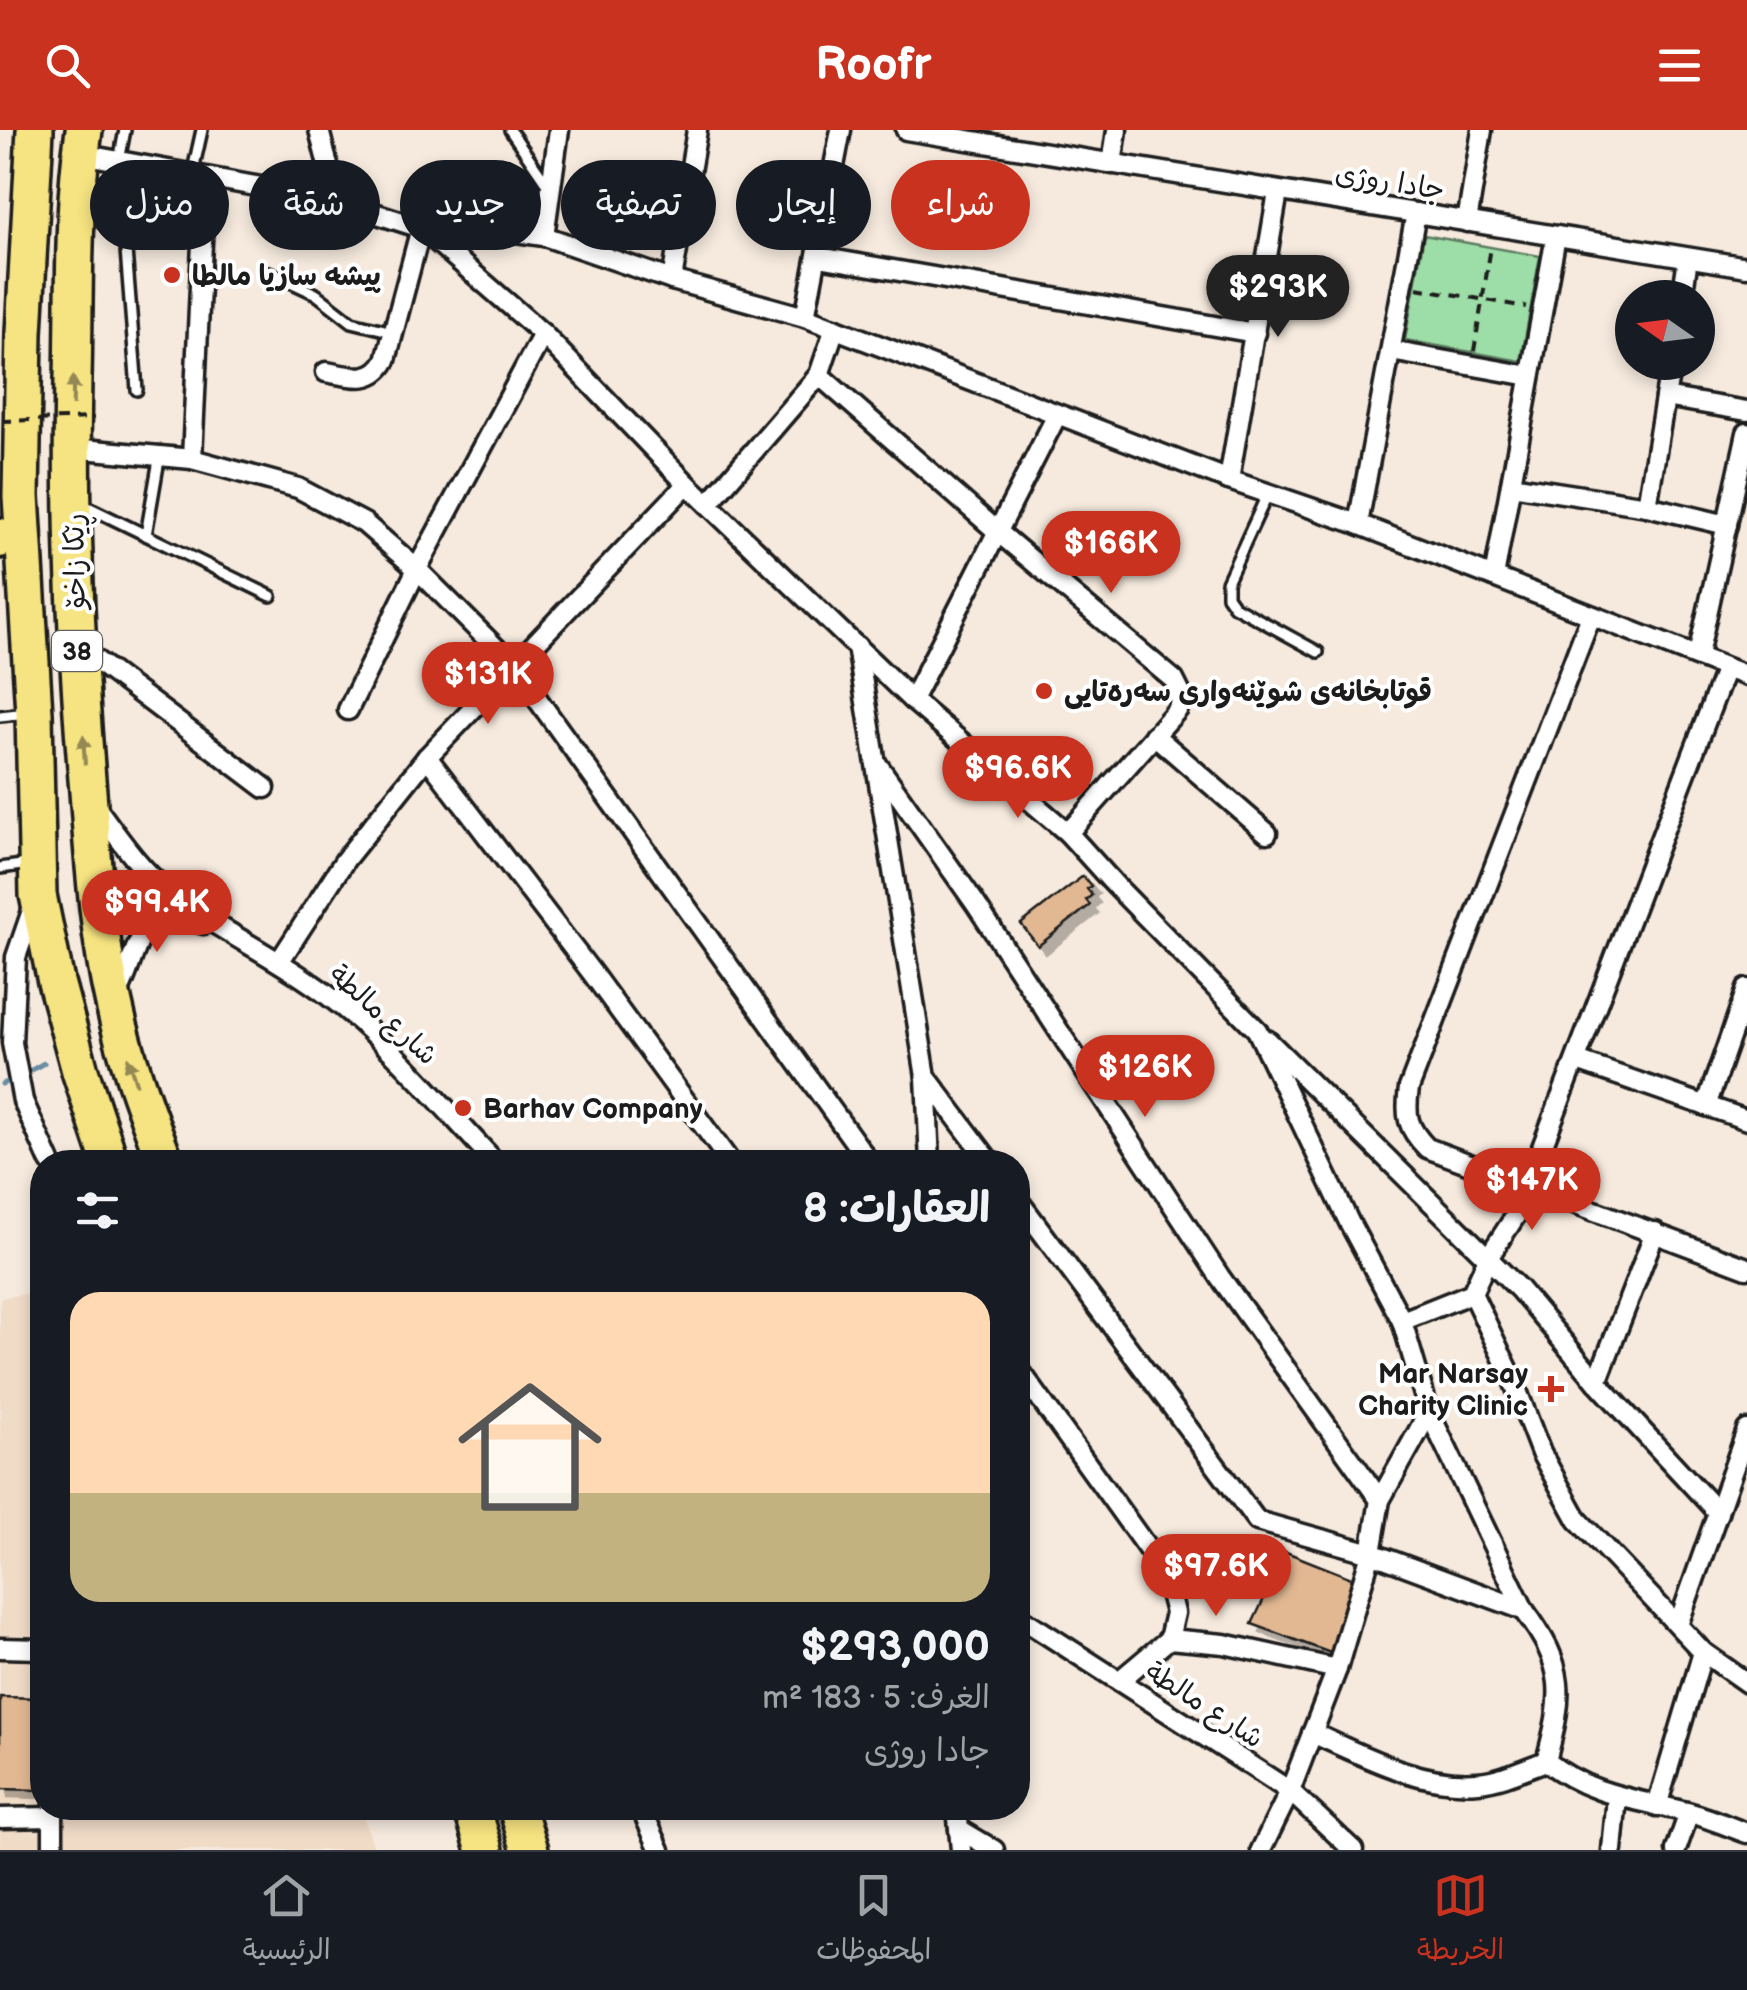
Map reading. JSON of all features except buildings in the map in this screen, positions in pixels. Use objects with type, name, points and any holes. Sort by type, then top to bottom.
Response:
[{"type":"highway","name":"ڕێکا زاخۆ","points":[[35,130],[12,331],[6,547],[17,714],[37,879],[56,982],[106,1150]]},
{"type":"highway","name":"ڕێکا زاخۆ","points":[[82,142],[77,192],[72,448],[76,646],[98,902],[113,1002],[161,1150]]},
{"type":"highway","points":[[476,1820],[485,1850]]},
{"type":"highway","points":[[521,1820],[530,1850]]},
{"type":"street","points":[[319,130],[327,160]]},
{"type":"street","points":[[544,236],[559,130]]},
{"type":"street","points":[[672,280],[697,130]]},
{"type":"street","points":[[805,317],[841,130]]},
{"type":"street","name":"جادا روژی","points":[[906,130],[985,136],[1112,164],[1747,267]]},
{"type":"street","points":[[1112,164],[1117,130]]},
{"type":"street","points":[[1467,222],[1482,130]]},
{"type":"street","points":[[82,142],[117,160]]},
{"type":"street","points":[[1229,480],[1278,192]]},
{"type":"street","points":[[1358,524],[1416,213]]},
{"type":"street","points":[[541,236],[672,280],[805,317],[1229,480],[1358,524],[1747,676]]},
{"type":"street","points":[[1494,577],[1556,236]]},
{"type":"street","points":[[192,459],[197,250]]},
{"type":"street","points":[[326,372],[366,378],[378,373],[415,250]]},
{"type":"street","points":[[446,250],[543,334],[687,484],[912,700],[1068,833],[1257,1030],[1519,1289],[1718,1514]]},
{"type":"street","points":[[819,256],[1255,332]]},
{"type":"street","points":[[1685,280],[1688,258]]},
{"type":"street","points":[[708,504],[819,375],[835,328]]},
{"type":"street","points":[[348,710],[416,569],[543,334]]},
{"type":"street","points":[[1390,351],[1530,376]]},
{"type":"street","points":[[819,375],[1174,680],[1181,694],[1178,709],[1068,833]]},
{"type":"street","points":[[1647,506],[1668,380]]},
{"type":"street","points":[[1665,397],[1747,411]]},
{"type":"street","points":[[912,700],[1057,415]]},
{"type":"street","points":[[1698,656],[1747,433]]},
{"type":"street","points":[[72,448],[192,459],[298,488],[364,523],[416,569],[513,665],[861,1150]]},
{"type":"street","points":[[278,962],[345,860],[427,757],[687,484]]},
{"type":"street","points":[[1511,485],[1647,506],[1727,525]]},
{"type":"street","points":[[1592,616],[1409,1088],[1405,1114],[1412,1133],[1427,1148],[1747,1268]]},
{"type":"street","points":[[76,646],[265,788]]},
{"type":"street","points":[[857,646],[926,1077],[929,1150]]},
{"type":"street","points":[[1402,1321],[1472,1293],[1488,1258],[1516,1215],[1726,668]]},
{"type":"street","points":[[1154,736],[1267,833]]},
{"type":"street","points":[[427,757],[721,1150]]},
{"type":"street","points":[[877,764],[975,903],[1220,1276],[1380,1500]]},
{"type":"street","name":"شارع مالطة","points":[[88,797],[148,873],[219,928],[329,996],[483,1150]]},
{"type":"street","points":[[37,879],[16,957],[12,1042],[23,1101],[45,1150]]},
{"type":"street","name":"شارع مالطة","points":[[113,1002],[130,970],[139,936],[155,922],[180,918],[219,928]]},
{"type":"street","points":[[1706,1106],[1747,989]]},
{"type":"street","points":[[1257,1030],[1349,1222],[1402,1321],[1429,1412],[1524,1610],[1546,1639],[1560,1678],[1558,1717],[1546,1761]]},
{"type":"street","points":[[1576,1061],[1747,1120]]},
{"type":"street","points":[[926,1077],[981,1150]]},
{"type":"street","points":[[1030,1216],[1256,1521],[1371,1553],[1524,1610]]},
{"type":"street","points":[[1598,1382],[1655,1232]]},
{"type":"street","points":[[1472,1293],[1542,1453],[1578,1520],[1704,1652],[1747,1683]]},
{"type":"street","points":[[1030,1385],[1166,1573],[1176,1613],[1169,1639],[1118,1681]]},
{"type":"street","points":[[1261,1850],[1290,1791],[1337,1670],[1371,1553],[1380,1500],[1429,1412]]},
{"type":"street","points":[[1678,1625],[1747,1430]]},
{"type":"street","name":"شارع مالطة","points":[[1030,1624],[1290,1791],[1353,1850]]},
{"type":"street","points":[[1169,1639],[1224,1644],[1337,1670]]},
{"type":"street","points":[[0,1648],[30,1648]]},
{"type":"street","points":[[1657,1806],[1704,1652]]},
{"type":"street","points":[[1312,1733],[1401,1772],[1459,1782],[1481,1782],[1546,1761]]},
{"type":"street","points":[[1546,1761],[1570,1780],[1747,1833]]},
{"type":"street","points":[[1612,1850],[1617,1796]]},
{"type":"street","points":[[1676,1850],[1689,1813]]},
{"type":"street","points":[[0,1818],[30,1815]]},
{"type":"street","points":[[53,1820],[53,1850]]},
{"type":"street","points":[[646,1820],[660,1850]]},
{"type":"street","points":[[958,1820],[961,1850]]},
{"type":"street","points":[[959,1829],[994,1850]]},
{"type":"lane","points":[[119,160],[125,130]]},
{"type":"lane","points":[[200,160],[202,130]]},
{"type":"lane","points":[[510,130],[551,189]]},
{"type":"lane","points":[[126,250],[137,390]]},
{"type":"lane","points":[[268,272],[316,294],[352,322],[393,332]]},
{"type":"lane","points":[[146,536],[160,454]]},
{"type":"lane","points":[[1268,493],[1228,582],[1227,596],[1234,606],[1318,652]]},
{"type":"lane","points":[[73,500],[271,596]]},
{"type":"lane","points":[[0,868],[37,879]]},
{"type":"path","points":[[1474,352],[1491,247]]},
{"type":"path","points":[[1403,286],[1531,308]]},
{"type":"path","points":[[2,421],[94,418]]},
{"type":"shaded area","points":[[30,1293],[30,1820],[364,1820],[375,1850],[0,1850],[0,1298]]},
{"type":"green space","points":[[1424,235],[1540,256],[1521,361],[1405,340]]},
{"type":"waterway","points":[[28,1072],[44,1063]]},
{"type":"waterway","points":[[2,1084],[9,1081]]},
{"type":"place","name":"پيشه سازيا مالطا","points":[[172,275]]},
{"type":"place","name":"قوتابخانەی شوێنەواری سەرەتایی","points":[[1044,691]]},
{"type":"place","name":"Barhav Company","points":[[463,1108]]},
{"type":"place","name":"Mar Narsay Charity Clinic","points":[[1551,1389]]}]
